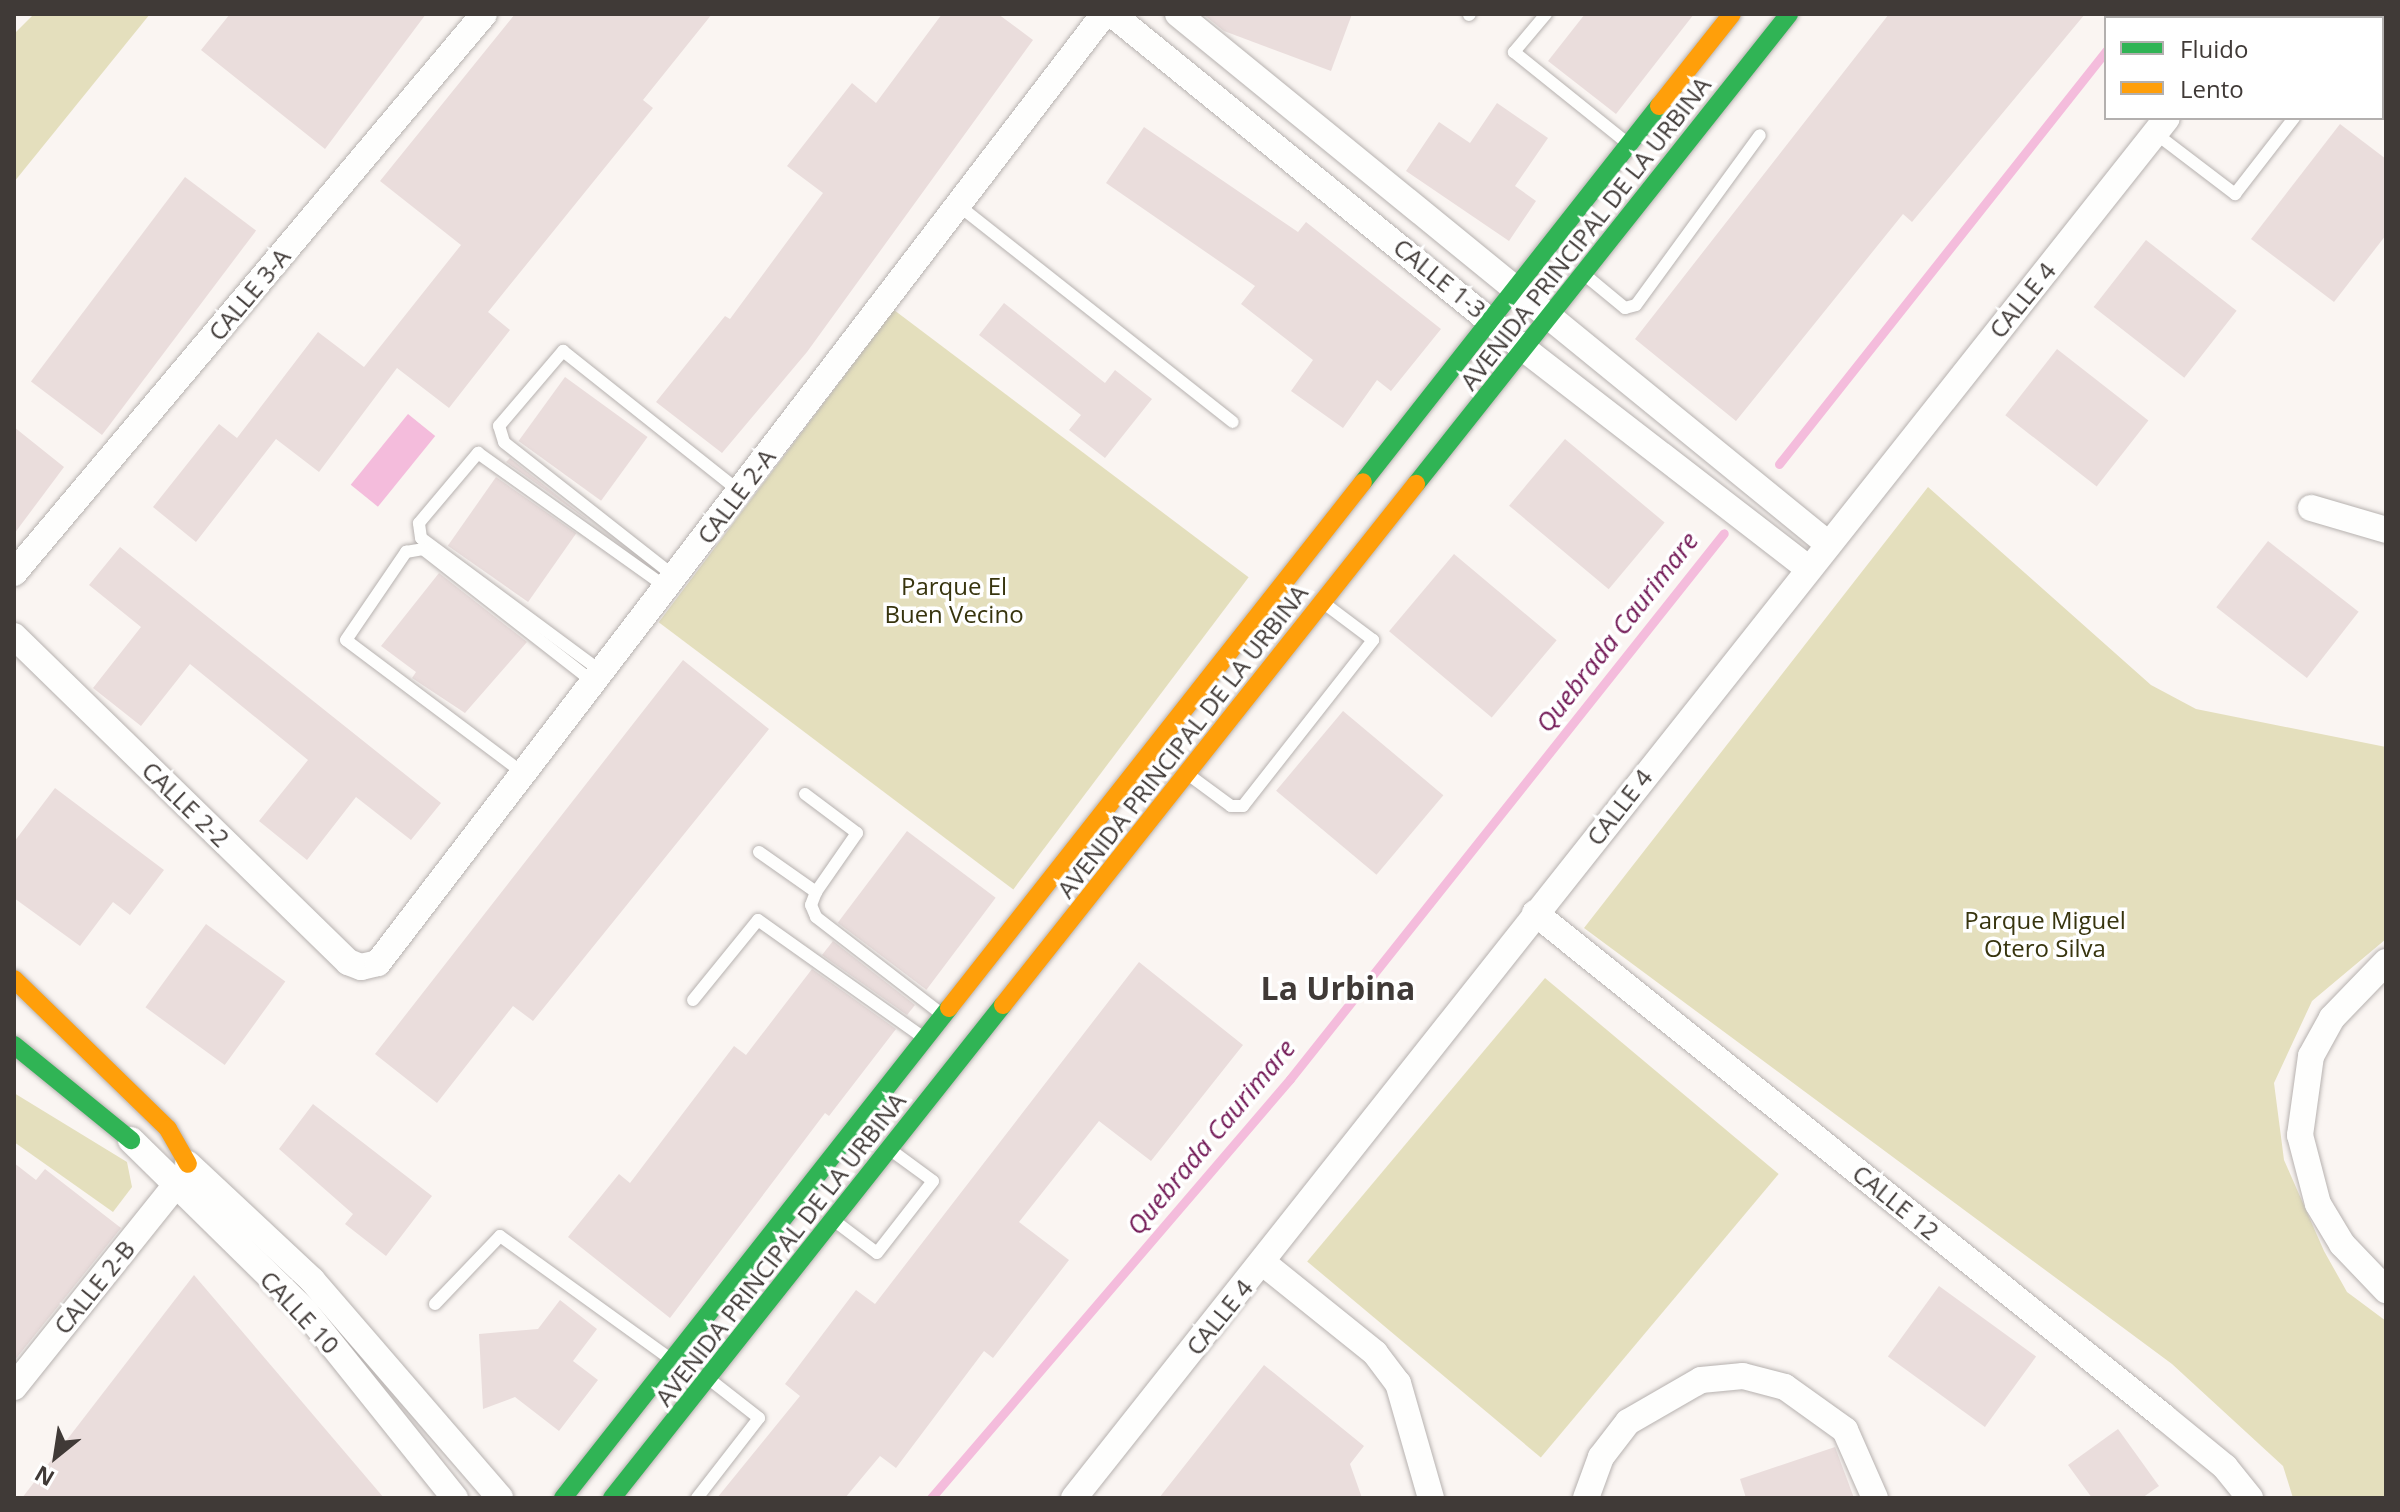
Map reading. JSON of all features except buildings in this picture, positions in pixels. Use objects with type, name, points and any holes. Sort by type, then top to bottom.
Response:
[{"type":"main road","name":"AVENIDA PRINCIPAL DE LA URBINA","points":[[563,1498],[1267,597],[1492,320],[1732,14]]},
{"type":"main road","name":"AVENIDA PRINCIPAL DE LA URBINA","points":[[612,1498],[1789,14]]},
{"type":"main road","points":[[14,979],[168,1129],[182,1175]]},
{"type":"main road","points":[[14,1045],[131,1140]]},
{"type":"main road","points":[[60,1053],[182,1175]]},
{"type":"main road","points":[[48,1100],[131,1140]]},
{"type":"street","name":"CALLE 3-A","points":[[14,573],[484,14]]},
{"type":"street","name":"CALLE 2-A","points":[[361,967],[378,963],[1104,14]]},
{"type":"street","name":"CALLE 1-3","points":[[1112,14],[1523,348],[1808,568]]},
{"type":"street","name":"CALLE 1-3","points":[[1178,14],[1547,318],[1828,544]]},
{"type":"street","name":"CALLE 4","points":[[1074,1498],[2161,126]]},
{"type":"street","points":[[2311,508],[2386,530]]},
{"type":"street","name":"CALLE 2-2","points":[[14,636],[348,962],[361,967]]},
{"type":"street","name":"CALLE 12","points":[[1535,913],[2164,1417],[2225,1467],[2250,1498]]},
{"type":"street","points":[[2386,962],[2332,1018],[2311,1056],[2300,1135],[2318,1204],[2342,1244],[2386,1290]]},
{"type":"street","name":"CALLE 10","points":[[131,1140],[182,1175],[312,1280],[500,1498]]},
{"type":"street","name":"CALLE 10","points":[[182,1175],[305,1311],[455,1498]]},
{"type":"street","name":"CALLE 2-B","points":[[14,1387],[182,1175]]},
{"type":"street","points":[[1262,1262],[1375,1353],[1398,1383],[1431,1498]]},
{"type":"street","points":[[1586,1498],[1601,1457],[1628,1422],[1701,1380],[1743,1376],[1785,1387],[1845,1430],[1875,1498]]},
{"type":"lane","points":[[1546,14],[1514,52],[1629,145]]},
{"type":"lane","points":[[2161,126],[2235,194],[2292,120]]},
{"type":"lane","points":[[1582,273],[1625,308],[1636,305],[1760,135]]},
{"type":"lane","points":[[958,205],[1233,422]]},
{"type":"lane","points":[[670,582],[504,442],[499,426],[563,351],[739,491]]},
{"type":"lane","points":[[598,677],[421,538],[419,523],[478,453],[670,582]]},
{"type":"lane","points":[[523,773],[346,640],[406,552],[423,549],[598,677]]},
{"type":"lane","points":[[1187,773],[1231,806],[1243,806],[1373,640],[1323,602]]},
{"type":"lane","points":[[805,794],[857,833],[816,892],[811,905],[816,917],[942,1015]]},
{"type":"lane","points":[[759,852],[816,892]]},
{"type":"lane","points":[[693,1000],[758,920],[924,1038]]},
{"type":"lane","points":[[833,1220],[877,1253],[933,1181],[890,1149]]},
{"type":"lane","points":[[435,1304],[500,1236],[671,1359]]},
{"type":"lane","points":[[697,1498],[759,1418],[708,1378]]},
{"type":"green space","points":[[34,14],[150,14],[14,182],[14,34]]},
{"type":"green space","name":"Parque El Buen Vecino","points":[[894,310],[1249,577],[1013,889],[659,622]]},
{"type":"green space","name":"Parque Miguel Otero Silva","points":[[1928,487],[2151,685],[2196,709],[2386,747],[2386,939],[2312,1001],[2274,1083],[2284,1160],[2324,1251],[2347,1292],[2386,1321],[2386,1498],[2293,1498],[2283,1466],[2172,1364],[1584,928]]},
{"type":"green space","points":[[1545,978],[1779,1174],[1541,1457],[1307,1261]]},
{"type":"green space","points":[[14,1093],[127,1162],[132,1187],[113,1212],[14,1142]]},
{"type":"shaded area","points":[[408,414],[435,436],[378,507],[351,485]]},
{"type":"waterway","name":"Quebrada Caurimare","points":[[1779,464],[2104,54]]},
{"type":"waterway","name":"Quebrada Caurimare","points":[[931,1498],[1290,1079],[1724,533]]},
{"type":"traffic: fast","points":[[1416,484],[1789,14]]},
{"type":"traffic: fast","points":[[1363,482],[1659,106]]},
{"type":"traffic: fast","points":[[612,1498],[1003,1005]]},
{"type":"traffic: fast","points":[[563,1498],[949,1008]]},
{"type":"traffic: fast","points":[[14,1045],[131,1140]]},
{"type":"traffic: slow","points":[[1659,106],[1732,14]]},
{"type":"traffic: slow","points":[[949,1008],[1363,482]]},
{"type":"traffic: slow","points":[[1003,1005],[1416,484]]},
{"type":"traffic: slow","points":[[14,979],[168,1129],[188,1164]]},
{"type":"district","name":"La Urbina","points":[[1338,988]]}]
